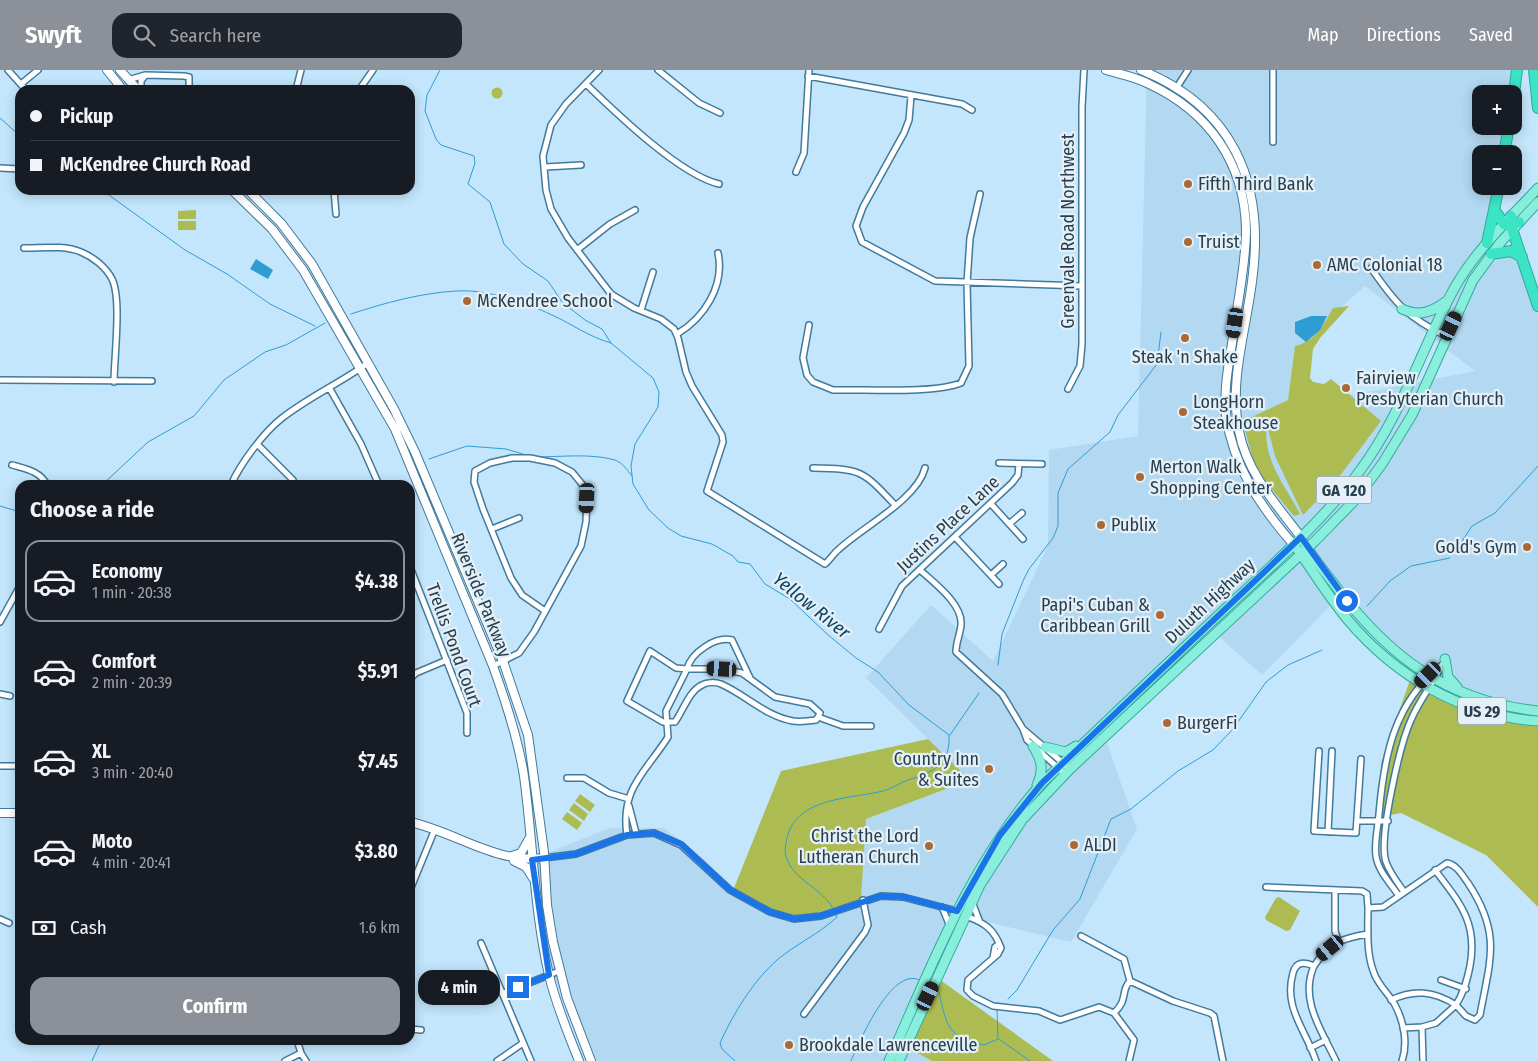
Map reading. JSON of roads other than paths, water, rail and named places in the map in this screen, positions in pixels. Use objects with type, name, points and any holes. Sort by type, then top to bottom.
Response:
[{"type":"highway","points":[[1515,85],[1517,70]]},
{"type":"highway","points":[[1534,70],[1538,108]]},
{"type":"highway","points":[[1487,243],[1498,195]]},
{"type":"highway","points":[[1495,211],[1511,223],[1538,306]]},
{"type":"highway","points":[[1491,254],[1511,251],[1522,257]]},
{"type":"main road","points":[[108,70],[119,85]]},
{"type":"main road","points":[[120,70],[134,85]]},
{"type":"main road","points":[[1106,70],[1150,84],[1185,104],[1201,117],[1215,134],[1228,155],[1243,197],[1246,230],[1226,398],[1232,443],[1235,456],[1258,500],[1293,544]]},
{"type":"main road","points":[[1141,70],[1177,88],[1195,102],[1225,132],[1237,150],[1248,178],[1256,221],[1256,237],[1236,402],[1243,448],[1263,487],[1301,537],[1304,551]]},
{"type":"main road","name":"Duluth Highway","points":[[898,1061],[957,911],[1000,835],[1035,791],[1064,768],[1304,551],[1356,499],[1382,464],[1412,415],[1446,336],[1473,280],[1530,196],[1538,188]]},
{"type":"main road","name":"Riverside Parkway","points":[[237,195],[272,229],[302,270],[396,430],[493,666],[516,737],[524,775],[532,860],[549,975],[559,1009],[579,1061]]},
{"type":"main road","name":"Riverside Parkway","points":[[253,195],[281,223],[312,264],[394,409],[415,452],[503,661],[528,735],[544,858],[548,910],[559,971],[567,998],[591,1061]]},
{"type":"main road","name":"Duluth Highway","points":[[933,974],[944,962],[972,901],[994,860],[1022,820],[1064,768],[1088,740],[1301,537],[1348,486],[1382,439],[1406,396],[1434,330],[1464,273],[1487,243],[1535,205]]},
{"type":"main road","points":[[1402,309],[1419,314],[1427,313],[1449,299]]},
{"type":"main road","name":"US 29","points":[[1293,544],[1304,551],[1374,632],[1399,656],[1432,677],[1465,694],[1504,705],[1538,711]]},
{"type":"main road","name":"US 29","points":[[1304,551],[1346,618],[1391,664],[1420,683],[1454,701],[1490,713],[1538,721]]},
{"type":"main road","points":[[1445,659],[1448,677],[1465,694]]},
{"type":"main road","points":[[1045,747],[1066,752],[1088,740]]},
{"type":"main road","points":[[1033,746],[1041,759],[1042,768],[1035,791]]},
{"type":"main road","points":[[0,813],[15,813]]},
{"type":"main road","points":[[415,823],[435,829],[526,867],[535,882]]},
{"type":"main road","points":[[505,857],[521,853],[530,838]]},
{"type":"main road","points":[[505,857],[532,860],[544,858]]},
{"type":"main road","points":[[966,916],[965,903],[980,868]]},
{"type":"main road","points":[[944,962],[942,958],[957,923],[957,911]]},
{"type":"main road","name":"Duluth Highway","points":[[889,1061],[924,994]]},
{"type":"street","points":[[8,70],[21,84],[38,70]]},
{"type":"street","points":[[297,85],[301,70]]},
{"type":"street","points":[[362,85],[373,70]]},
{"type":"street","points":[[599,70],[566,104],[551,125],[543,156],[546,190],[551,209],[560,226],[611,294],[625,304],[661,319],[677,334],[692,386],[722,435],[723,442],[707,491],[825,564],[837,550],[878,521],[895,505],[923,478],[925,468]]},
{"type":"street","points":[[658,70],[699,104],[720,113]]},
{"type":"street","points":[[796,172],[804,153],[808,76],[810,70]]},
{"type":"street","name":"Greenvale Road Northwest","points":[[1068,389],[1080,366],[1081,351],[1084,70]]},
{"type":"street","points":[[1177,88],[1188,70]]},
{"type":"street","points":[[1273,70],[1273,142]]},
{"type":"street","points":[[141,85],[145,75]]},
{"type":"street","points":[[128,80],[145,75],[184,76],[189,77],[190,85]]},
{"type":"street","points":[[808,76],[962,104],[972,110]]},
{"type":"street","points":[[586,84],[670,158],[695,175],[719,184]]},
{"type":"street","points":[[911,96],[909,120],[904,133],[863,207],[856,226],[862,242],[935,281],[1082,286]]},
{"type":"street","points":[[545,168],[581,164]]},
{"type":"street","points":[[0,168],[15,169]]},
{"type":"street","points":[[809,325],[803,358],[807,375],[823,386],[833,390],[953,386],[961,383],[969,366],[967,283],[970,238],[980,194]]},
{"type":"street","points":[[334,195],[336,214]]},
{"type":"street","points":[[577,250],[610,224],[635,210]]},
{"type":"street","points":[[24,248],[56,248],[81,252],[102,265],[113,280],[116,299],[114,382]]},
{"type":"street","points":[[677,334],[696,321],[716,288],[721,269],[718,253]]},
{"type":"street","points":[[1371,268],[1402,309],[1417,322],[1446,336]]},
{"type":"street","points":[[641,310],[653,272]]},
{"type":"street","points":[[234,480],[238,468],[281,418],[351,376],[368,363]]},
{"type":"street","points":[[0,380],[152,381]]},
{"type":"street","points":[[330,389],[361,444],[376,480]]},
{"type":"street","points":[[258,445],[293,480]]},
{"type":"street","points":[[493,666],[520,653],[526,645],[581,546],[586,522],[587,498],[582,484],[572,472],[555,463],[520,457],[490,463],[475,471],[474,482],[517,589],[530,602],[545,610]]},
{"type":"street","name":"Justins Place Lane","points":[[1000,463],[1042,464]]},
{"type":"street","name":"Justins Place Lane","points":[[879,629],[902,586],[1012,483],[1018,475],[1019,464]]},
{"type":"street","points":[[12,465],[33,471],[44,480]]},
{"type":"street","points":[[813,468],[858,471],[869,478],[895,505]]},
{"type":"street","points":[[991,504],[1023,539]]},
{"type":"street","points":[[1009,524],[1022,513]]},
{"type":"street","points":[[492,529],[519,518]]},
{"type":"street","points":[[955,537],[999,584]]},
{"type":"street","points":[[991,576],[1003,564]]},
{"type":"street","points":[[920,570],[951,601],[960,616],[961,626],[956,642],[956,652],[1002,694],[1023,728],[1027,740],[1064,768]]},
{"type":"street","name":"Trellis Pond Court","points":[[415,580],[467,713],[467,733]]},
{"type":"street","points":[[0,622],[15,595]]},
{"type":"street","points":[[627,835],[625,820],[635,781],[668,737],[666,712],[689,661],[704,647],[724,638],[732,640],[750,678]]},
{"type":"street","points":[[650,651],[676,668],[722,669],[742,673],[750,678],[775,697],[810,704],[820,713],[818,717],[816,720],[808,721],[787,719],[759,708],[720,684],[712,682],[701,685],[695,690],[675,722],[666,722],[626,701],[650,651]]},
{"type":"street","points":[[415,673],[446,660]]},
{"type":"street","points":[[1398,896],[1381,870],[1376,856],[1382,783],[1389,744],[1406,706],[1420,683],[1432,677]]},
{"type":"street","points":[[1404,892],[1386,862],[1384,845],[1400,747],[1411,719],[1429,688],[1432,677]]},
{"type":"street","points":[[0,694],[10,696]]},
{"type":"street","points":[[818,717],[843,726],[871,726]]},
{"type":"street","points":[[1023,728],[1045,747],[1064,768]]},
{"type":"street","points":[[1319,751],[1314,831],[1356,832],[1361,759]]},
{"type":"street","points":[[1328,832],[1332,751]]},
{"type":"street","points":[[0,766],[15,766]]},
{"type":"street","points":[[567,778],[584,778],[609,793],[629,799]]},
{"type":"street","points":[[628,805],[636,834]]},
{"type":"street","points":[[1357,821],[1388,821]]},
{"type":"street","points":[[415,876],[435,829]]},
{"type":"street","points":[[544,858],[576,854],[627,835],[654,833],[681,844],[730,890],[770,912],[794,919],[821,916],[842,907],[881,896],[894,896],[957,911]]},
{"type":"street","points":[[1368,908],[1383,907],[1447,862],[1460,871],[1479,900],[1487,917],[1491,934],[1490,958],[1480,1015],[1475,1020],[1466,1016],[1456,1005],[1436,996],[1414,992],[1391,1000]]},
{"type":"street","points":[[1403,1028],[1422,1027],[1436,1023],[1456,1005],[1466,989],[1473,937],[1467,917],[1436,870]]},
{"type":"street","points":[[1266,887],[1362,891],[1367,894],[1369,958],[1374,975],[1402,1020],[1405,1038],[1402,1061]]},
{"type":"street","points":[[1335,890],[1335,931],[1338,940]]},
{"type":"street","points":[[804,1014],[865,932],[868,925],[863,900]]},
{"type":"street","points":[[972,901],[979,920]]},
{"type":"street","points":[[941,906],[948,916],[950,927]]},
{"type":"street","points":[[966,916],[979,920],[994,931],[999,944],[995,947],[993,958],[968,980],[966,984],[967,990],[980,1000],[1011,1010],[1026,1008],[1039,1011],[1060,1020],[1098,1007],[1113,1012],[1134,1040],[1129,1061]]},
{"type":"street","points":[[0,919],[9,923]]},
{"type":"street","points":[[1336,1061],[1308,997],[1310,975],[1321,955],[1338,940],[1368,934]]},
{"type":"street","points":[[1082,936],[1124,960],[1130,981]]},
{"type":"street","points":[[481,943],[504,993],[531,1061]]},
{"type":"street","points":[[1314,966],[1306,962],[1300,963],[1294,968],[1290,982],[1291,1006],[1316,1061]]},
{"type":"street","points":[[504,993],[559,971]]},
{"type":"street","points":[[1442,980],[1466,989]]},
{"type":"street","points":[[1113,1012],[1122,1005],[1126,985],[1130,981]]},
{"type":"street","points":[[1130,981],[1214,1016],[1223,1061]]},
{"type":"street","points":[[1422,1027],[1423,1061]]},
{"type":"street","points":[[415,1029],[421,1030]]},
{"type":"street","points":[[1310,1048],[1326,1040]]},
{"type":"street","points":[[496,1061],[523,1044]]},
{"type":"street","points":[[298,1045],[300,1053],[306,1061]]},
{"type":"street","points":[[285,1061],[300,1053]]},
{"type":"water","points":[[256,259],[273,270],[268,279],[250,269]]},
{"type":"water","points":[[1311,316],[1327,316],[1320,330],[1306,342],[1295,333],[1295,322]]},
{"type":"waterway","name":"Yellow River","points":[[440,70],[427,95],[425,111],[436,139],[441,145],[474,156],[475,163],[468,184],[490,202],[504,244],[523,264],[548,281],[562,302],[585,320],[602,329],[611,343],[653,378],[659,392],[658,407],[635,444],[631,466],[633,484],[649,510],[668,528],[681,536],[712,544],[733,556],[738,562],[750,564],[765,584],[790,599],[827,634],[856,658],[878,672],[909,705],[949,735],[947,753],[938,766],[932,770],[886,790],[826,802],[813,807],[801,814],[792,825],[785,849],[790,865],[801,878],[822,895],[833,909]]},
{"type":"waterway","points":[[0,118],[15,132]]},
{"type":"waterway","points":[[109,195],[185,250],[227,274],[270,304],[315,326]]},
{"type":"waterway","points":[[351,314],[416,296],[456,291],[480,292],[530,305],[611,343]]},
{"type":"waterway","points":[[107,480],[148,442],[194,416],[224,380],[265,352],[286,345],[325,323]]},
{"type":"waterway","points":[[998,665],[1002,634],[1023,581],[1029,569],[1053,538],[1058,526],[1058,493],[1068,469],[1110,432],[1118,415],[1157,364],[1161,332]]},
{"type":"waterway","points":[[429,459],[467,446],[506,449],[526,455]]},
{"type":"waterway","points":[[535,457],[586,456],[606,458],[620,463],[632,476]]},
{"type":"waterway","points":[[1459,546],[1472,526],[1495,513],[1538,466]]},
{"type":"waterway","points":[[0,506],[15,510]]},
{"type":"waterway","points":[[1367,606],[1390,581],[1411,566],[1450,558]]},
{"type":"waterway","points":[[1008,999],[1017,990],[1053,930],[1080,899],[1111,819],[1131,809],[1178,771],[1213,750],[1233,729],[1266,682],[1288,665],[1322,650]]},
{"type":"waterway","points":[[950,735],[979,693]]},
{"type":"waterway","name":"Yellow River","points":[[735,1061],[722,1049],[720,1043],[744,998],[768,968],[830,923],[837,917],[835,913]]},
{"type":"waterway","name":"Yellow River","points":[[851,1061],[869,1023],[888,994],[898,984],[909,979],[919,980]]},
{"type":"waterway","name":"Yellow River","points":[[935,990],[939,992],[947,1022],[956,1034],[972,1042],[984,1045],[998,1039]]},
{"type":"waterway","points":[[998,1038],[997,1010],[999,1008]]},
{"type":"waterway","name":"Yellow River","points":[[999,1039],[1030,1061]]},
{"type":"waterway","points":[[92,1061],[99,1045]]},
{"type":"place","name":"Fifth Third Bank","points":[[1188,184]]},
{"type":"place","name":"Truist","points":[[1188,242]]},
{"type":"place","name":"AMC Colonial 18","points":[[1317,265]]},
{"type":"place","name":"McKendree School","points":[[467,301]]},
{"type":"place","name":"Steak 'n Shake","points":[[1185,338]]},
{"type":"place","name":"Fairview Presbyterian Church","points":[[1346,388]]},
{"type":"place","name":"LongHorn Steakhouse","points":[[1183,412]]},
{"type":"place","name":"Merton Walk Shopping Center","points":[[1140,477]]},
{"type":"place","name":"Publix","points":[[1101,525]]},
{"type":"place","name":"Gold's Gym","points":[[1527,547]]},
{"type":"place","name":"Papi's Cuban & Caribbean Grill","points":[[1160,615]]},
{"type":"place","name":"BurgerFi","points":[[1167,723]]},
{"type":"place","name":"Country Inn & Suites","points":[[989,769]]},
{"type":"place","name":"ALDI","points":[[1074,845]]},
{"type":"place","name":"Christ the Lord Lutheran Church","points":[[929,846]]},
{"type":"place","name":"Brookdale Lawrenceville","points":[[789,1045]]}]
